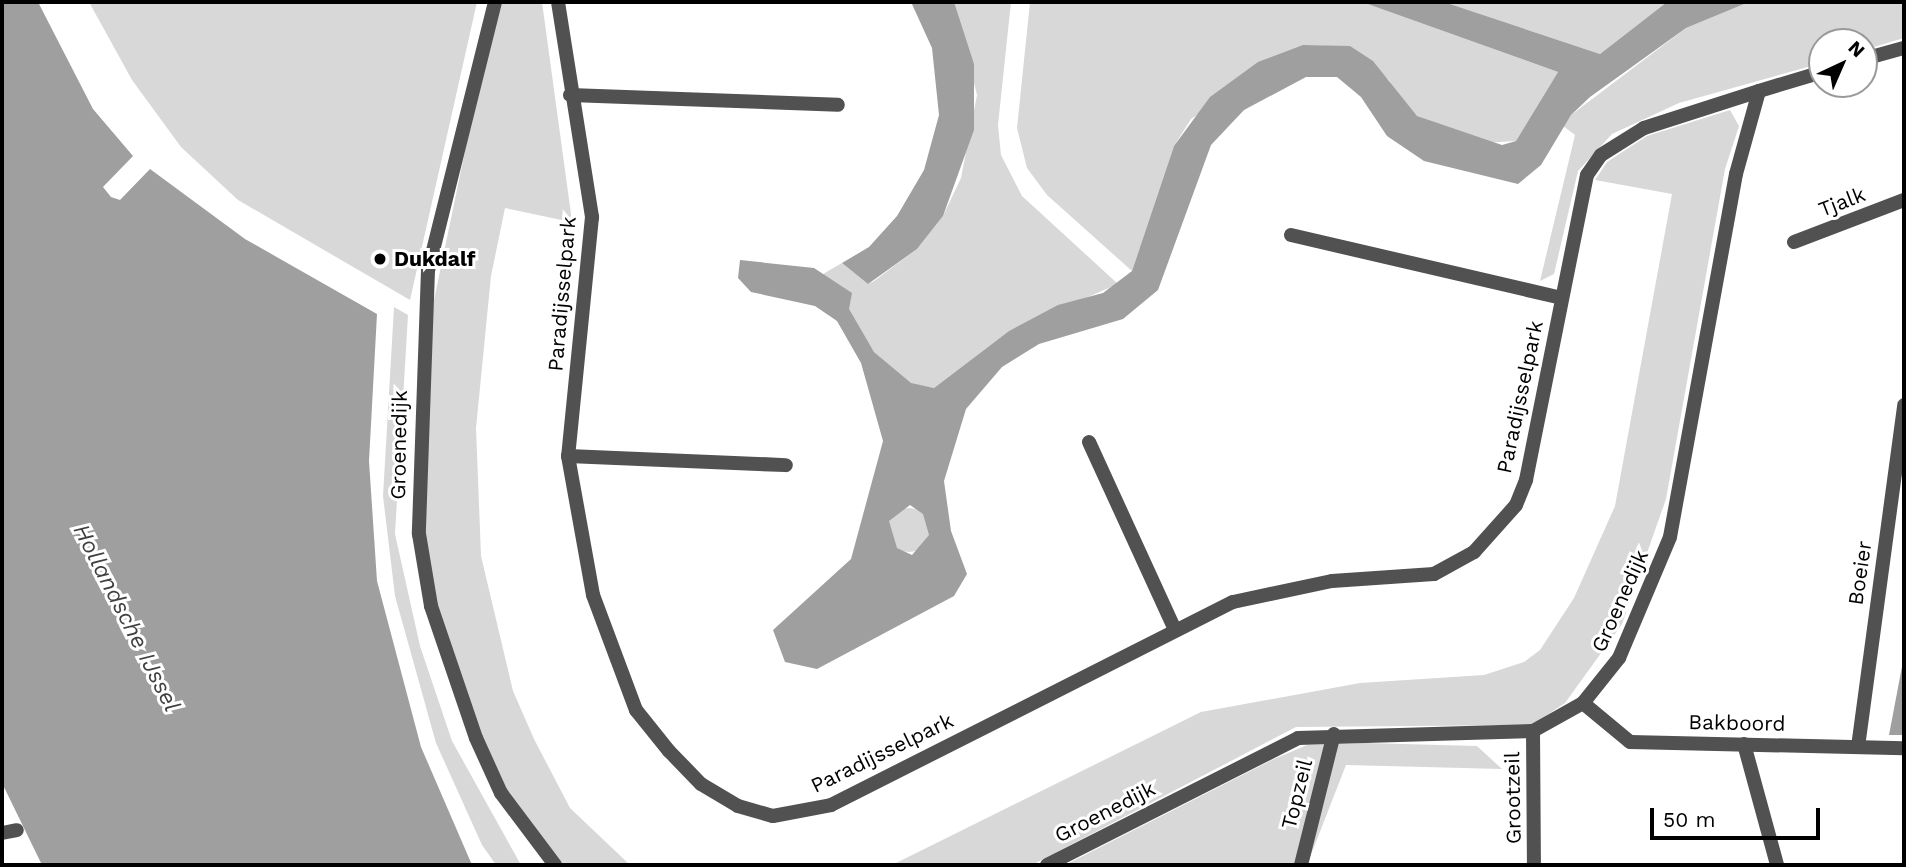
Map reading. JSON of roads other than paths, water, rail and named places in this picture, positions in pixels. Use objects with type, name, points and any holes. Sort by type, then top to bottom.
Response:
[{"type":"street","name":"Groenedijk","points":[[495,2],[428,270],[419,534],[431,606],[476,737],[501,793],[555,865]]},
{"type":"street","name":"Paradijsselpark","points":[[558,2],[570,95],[592,217],[568,456],[593,595],[636,710],[701,784],[738,806],[773,816],[831,805],[1174,628],[1273,589],[1434,574],[1494,535],[1526,480],[1587,175],[1601,155],[1683,112],[1759,90]]},
{"type":"street","points":[[1878,56],[1904,48]]},
{"type":"street","points":[[1759,90],[1808,76]]},
{"type":"street","name":"Groenedijk","points":[[1047,865],[1298,738],[1334,734],[1533,731],[1583,703],[1619,658],[1670,537],[1736,174],[1759,90]]},
{"type":"street","points":[[570,95],[838,105]]},
{"type":"street","name":"Tjalk","points":[[1794,242],[1904,200]]},
{"type":"street","name":"Paradijsselpark","points":[[1291,235],[1562,298]]},
{"type":"street","name":"Boeier","points":[[1858,747],[1904,405]]},
{"type":"street","points":[[1089,442],[1174,628]]},
{"type":"street","points":[[568,456],[786,465]]},
{"type":"street","name":"Bakboord","points":[[1583,703],[1630,742],[1904,748]]},
{"type":"street","name":"Grootzeil","points":[[1533,731],[1534,865]]},
{"type":"street","name":"Topzeil","points":[[1301,865],[1334,734]]},
{"type":"street","points":[[1744,744],[1777,865]]},
{"type":"street","points":[[2,833],[17,830]]},
{"type":"water","name":"Hollandsche IJssel","points":[[2,2],[38,2],[93,109],[133,156],[103,187],[111,197],[120,200],[150,169],[245,239],[377,314],[369,461],[377,581],[421,747],[472,865],[42,865],[2,783]]},
{"type":"water","points":[[911,2],[954,2],[974,64],[974,130],[943,216],[917,249],[868,284],[842,263],[869,247],[897,216],[924,170],[939,115],[932,48]]},
{"type":"water","points":[[1362,2],[1444,2],[1600,54],[1667,2],[1749,2],[1686,28],[1590,97],[1571,115],[1541,165],[1518,184],[1424,161],[1387,136],[1361,97],[1337,77],[1306,77],[1244,110],[1211,145],[1158,290],[1123,319],[1039,344],[1002,367],[966,409],[944,481],[951,531],[967,574],[954,596],[817,669],[785,662],[773,630],[851,559],[883,441],[861,363],[837,321],[815,306],[751,292],[738,278],[740,260],[814,268],[852,293],[849,309],[874,352],[911,383],[934,388],[1009,331],[1058,305],[1103,293],[1132,271],[1174,146],[1210,97],[1258,62],[1303,45],[1350,46],[1373,61],[1417,116],[1502,145],[1516,141],[1558,72]],"holes":[[[910,505],[923,514],[929,535],[912,555],[897,548],[889,521]]]},
{"type":"water","points":[[1904,656],[1904,735],[1889,735]]},
{"type":"place","name":"Dukdalf","points":[[380,259]]}]
